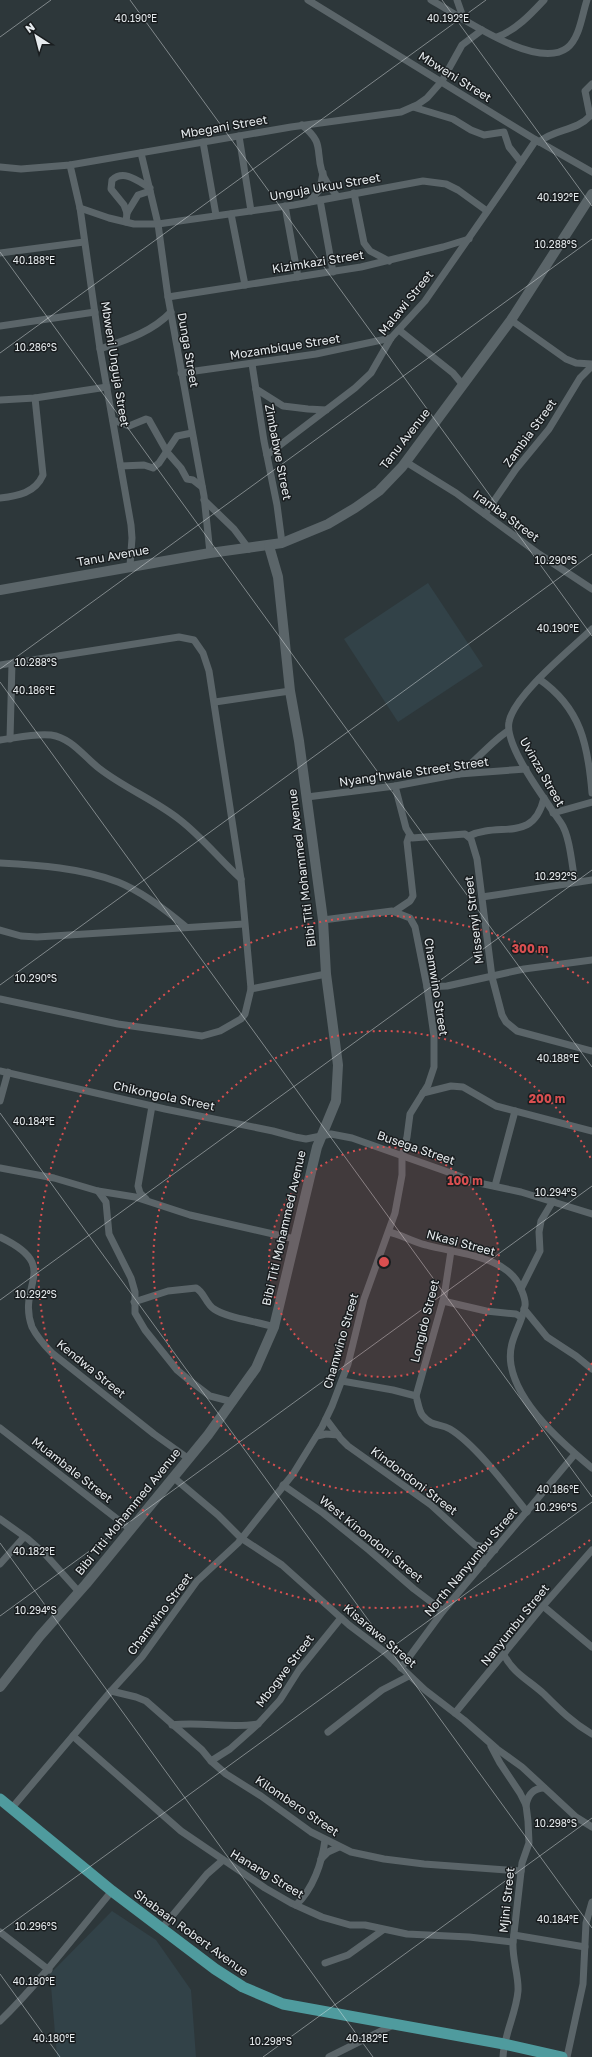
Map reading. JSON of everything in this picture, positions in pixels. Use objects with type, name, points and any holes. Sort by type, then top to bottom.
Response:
[{"type":"main road","name":"Shabaan Robert Avenue","points":[[0,1799],[112,1891],[220,1973],[243,1987],[283,2004],[504,2044],[562,2057]]},
{"type":"street","name":"Mbweni Street","points":[[308,0],[442,81],[537,141],[592,172]]},
{"type":"street","points":[[431,0],[482,30],[532,52],[546,54],[562,51],[568,47],[575,38],[587,0]]},
{"type":"street","points":[[497,37],[509,33],[518,26],[544,0]]},
{"type":"street","points":[[447,10],[458,1],[464,20]]},
{"type":"street","name":"Mbegani Street","points":[[0,167],[21,169],[70,165],[239,136],[393,113],[413,107],[427,98],[442,81],[462,45],[482,30]]},
{"type":"street","name":"Malawi Street","points":[[267,455],[365,380],[371,373],[391,338],[425,301],[537,141],[548,135],[575,126],[590,116],[585,91],[592,84]]},
{"type":"street","points":[[413,107],[453,119],[471,130],[484,135],[504,132],[509,147],[521,162]]},
{"type":"street","points":[[302,126],[313,135],[319,145],[323,173],[329,186],[337,196]]},
{"type":"street","points":[[239,136],[250,211]]},
{"type":"street","points":[[203,142],[216,215]]},
{"type":"street","name":"Dunga Street","points":[[141,153],[158,224],[168,297],[202,487],[210,553]]},
{"type":"street","name":"Mbweni Unguja Street","points":[[70,165],[80,208],[100,348],[132,538],[130,566]]},
{"type":"street","points":[[309,202],[320,189],[323,173]]},
{"type":"street","points":[[127,213],[124,205],[110,189],[112,180],[118,175],[124,175],[150,189]]},
{"type":"street","name":"Unguja Ukuu Street","points":[[80,208],[126,222],[158,224],[309,202],[409,182],[432,181],[458,190],[487,211]]},
{"type":"street","points":[[126,222],[127,213],[138,195],[150,189]]},
{"type":"street","points":[[354,193],[364,243],[370,251],[389,261]]},
{"type":"street","name":"Tanu Avenue","points":[[0,590],[130,566],[282,543],[321,527],[355,508],[379,491],[406,462],[511,320],[592,194]]},
{"type":"street","points":[[320,200],[333,272]]},
{"type":"street","points":[[285,206],[298,277]]},
{"type":"street","points":[[231,214],[245,285]]},
{"type":"street","name":"Kizimkazi Street","points":[[168,297],[333,272],[443,248],[469,239]]},
{"type":"street","points":[[0,253],[84,242]]},
{"type":"street","points":[[0,326],[95,312]]},
{"type":"street","points":[[100,348],[142,334],[161,322],[171,312]]},
{"type":"street","points":[[511,320],[566,359],[576,363],[592,365]]},
{"type":"street","points":[[399,330],[453,373],[464,385]]},
{"type":"street","name":"Mozambique Street","points":[[181,373],[316,354],[391,338]]},
{"type":"street","name":"Zimbabwe Street","points":[[252,364],[277,505],[282,543]]},
{"type":"street","name":"Zambia Street","points":[[485,514],[516,470],[549,429],[583,374],[592,365]]},
{"type":"street","points":[[0,400],[35,398],[107,387]]},
{"type":"street","points":[[256,389],[283,406],[326,410]]},
{"type":"street","points":[[0,498],[19,496],[29,491],[39,483],[43,475],[35,398]]},
{"type":"street","points":[[112,420],[129,426],[146,419],[149,420],[167,452],[182,468],[187,478],[193,480],[202,487]]},
{"type":"street","points":[[121,466],[144,465],[153,468],[159,463],[167,452],[176,436],[192,433]]},
{"type":"street","name":"Iramba Street","points":[[406,462],[485,514],[539,554],[592,589]]},
{"type":"street","points":[[204,500],[234,529],[249,549]]},
{"type":"street","name":"Bibi Titi Mohammed Avenue","points":[[1,1682],[79,1592],[189,1459],[233,1402],[256,1368],[274,1327],[317,1147],[324,1134],[336,1101],[338,1080],[326,974],[323,920],[307,797],[290,691],[278,577],[269,546]]},
{"type":"street","name":"Uvinza Street","points":[[575,882],[561,823],[553,813],[526,769],[510,740],[508,731],[509,721],[515,707],[539,680],[592,629]]},
{"type":"street","points":[[0,665],[187,637],[194,640],[203,654],[209,671],[215,702],[241,879],[251,989],[245,1014],[241,1020],[220,1031],[202,1036],[118,1024],[0,1000]]},
{"type":"street","points":[[10,739],[12,663]]},
{"type":"street","points":[[539,680],[556,692],[580,727],[590,769],[592,793]]},
{"type":"street","points":[[215,702],[290,691]]},
{"type":"street","points":[[459,774],[487,751],[500,736],[508,731]]},
{"type":"street","points":[[0,740],[51,735],[67,741],[99,769],[127,788],[149,799],[181,820],[241,879]]},
{"type":"street","name":"Nyang'hwale Street Street","points":[[307,797],[395,786],[459,774],[526,769]]},
{"type":"street","points":[[323,920],[395,911],[410,901],[413,896],[407,842],[409,836],[395,786]]},
{"type":"street","points":[[409,836],[415,838],[460,834],[469,836],[480,832],[518,829],[528,826],[537,817],[544,798]]},
{"type":"street","points":[[553,813],[592,802]]},
{"type":"street","name":"Missenyi Street","points":[[469,836],[477,859],[492,977],[502,1015],[510,1027],[517,1031],[592,1051]]},
{"type":"street","points":[[0,863],[68,870],[116,882],[130,888],[170,913],[186,927]]},
{"type":"street","points":[[482,897],[592,880]]},
{"type":"street","name":"Chamwino Street","points":[[11,1809],[111,1691],[142,1657],[197,1581],[230,1552],[284,1485],[317,1436],[326,1419],[348,1364],[364,1299],[395,1213],[401,1182],[402,1156],[407,1137],[410,1114],[432,1077],[434,1067],[434,1036],[427,987],[413,923],[410,918],[395,911]]},
{"type":"street","points":[[0,930],[21,936],[37,937],[244,924]]},
{"type":"street","points":[[427,987],[447,986],[524,969],[592,960]]},
{"type":"street","points":[[251,989],[326,974]]},
{"type":"street","name":"Chikongola Street","points":[[0,1071],[295,1137],[306,1139],[324,1134]]},
{"type":"street","points":[[0,1101],[8,1072]]},
{"type":"street","points":[[423,1093],[446,1087],[459,1086],[496,1106],[592,1131]]},
{"type":"street","points":[[147,1200],[140,1193],[138,1186],[152,1106]]},
{"type":"street","points":[[495,1186],[515,1111]]},
{"type":"street","name":"Busega Street","points":[[324,1134],[352,1138],[479,1183],[553,1201],[592,1214]]},
{"type":"street","points":[[0,1168],[54,1178],[98,1191],[125,1194],[190,1215],[295,1239]]},
{"type":"street","points":[[98,1191],[106,1202],[109,1234],[131,1278],[135,1292],[135,1313],[144,1330],[177,1370],[210,1396],[233,1402]]},
{"type":"street","points":[[521,1288],[540,1251],[540,1221],[553,1201]]},
{"type":"street","name":"Nkasi Street","points":[[389,1232],[401,1234],[418,1243],[501,1265],[510,1271],[521,1288],[525,1298],[524,1309],[510,1350],[514,1376],[534,1412],[551,1433],[592,1468]]},
{"type":"street","name":"Kendwa Street","points":[[0,1238],[25,1252],[34,1266],[35,1273],[30,1307],[30,1319],[41,1342],[52,1353],[132,1417],[189,1459]]},
{"type":"street","name":"Longido Street","points":[[416,1396],[443,1300],[451,1251]]},
{"type":"street","points":[[134,1302],[168,1291],[196,1288],[200,1290],[209,1305],[217,1311],[274,1327]]},
{"type":"street","points":[[443,1300],[486,1311],[516,1314],[521,1317]]},
{"type":"street","points":[[524,1309],[547,1337],[576,1356],[592,1369]]},
{"type":"street","points":[[342,1381],[393,1390],[416,1396],[421,1415],[433,1425],[449,1429],[467,1444],[500,1478],[527,1512]]},
{"type":"street","name":"Kindondoni Street","points":[[326,1419],[338,1436],[348,1446],[431,1505],[469,1541],[480,1548],[495,1550]]},
{"type":"street","name":"Muambale Street","points":[[0,1428],[130,1529]]},
{"type":"street","points":[[317,1436],[326,1434],[338,1436]]},
{"type":"street","name":"North Nanyumbu Street","points":[[401,1668],[443,1611],[574,1454]]},
{"type":"street","name":"Kisarawe Street","points":[[173,1477],[218,1515],[241,1538],[272,1557],[341,1618],[375,1644],[425,1690],[455,1713],[489,1743],[522,1767],[576,1817],[592,1827]]},
{"type":"street","name":"West Kinondoni Street","points":[[284,1485],[323,1513],[414,1589],[443,1611]]},
{"type":"street","points":[[0,1519],[24,1538],[28,1539],[45,1554],[79,1592]]},
{"type":"street","points":[[0,1564],[24,1538]]},
{"type":"street","points":[[480,1548],[482,1564]]},
{"type":"street","name":"Nanyumbu Street","points":[[455,1713],[543,1606],[591,1553]]},
{"type":"street","points":[[543,1606],[592,1647]]},
{"type":"street","name":"Mbogwe Street","points":[[211,1761],[230,1749],[258,1724],[280,1700],[299,1670],[341,1618]]},
{"type":"street","points":[[504,1655],[511,1667],[543,1694],[565,1716],[592,1734]]},
{"type":"street","points":[[328,1732],[382,1690],[409,1676]]},
{"type":"street","points":[[111,1691],[136,1697],[146,1702],[202,1750],[211,1761]]},
{"type":"street","points":[[172,1725],[200,1723],[240,1727],[258,1724]]},
{"type":"street","name":"Hanang Street","points":[[73,1736],[181,1831],[265,1888],[296,1905],[329,1919],[350,1925],[365,1925],[383,1930],[588,1944]]},
{"type":"street","name":"Mjini Street","points":[[489,1743],[526,1805],[529,1843],[521,1871],[512,1955],[518,1991],[504,2044],[503,2057]]},
{"type":"street","name":"Kilombero Street","points":[[211,1761],[226,1774],[241,1782],[325,1840],[350,1852],[384,1859],[424,1864],[521,1871]]},
{"type":"street","points":[[526,1805],[530,1794],[533,1791],[544,1788]]},
{"type":"street","points":[[296,1905],[308,1891],[320,1861],[325,1840]]},
{"type":"street","points":[[320,1861],[328,1852],[339,1847]]},
{"type":"street","points":[[162,1928],[207,1874],[223,1860]]},
{"type":"street","points":[[0,2021],[25,1997],[49,1970],[112,1891]]},
{"type":"street","points":[[567,2057],[582,1990],[588,1944],[586,1924],[592,1902]]},
{"type":"street","points":[[325,1963],[348,1955],[383,1930]]},
{"type":"street","points":[[0,1932],[49,1970]]},
{"type":"street","points":[[330,2057],[394,2025]]},
{"type":"shaded area","points":[[428,583],[483,666],[398,722],[344,639]]},
{"type":"shaded area","points":[[112,1911],[156,1940],[191,1990],[196,2057],[57,2057],[50,1974]]}]
